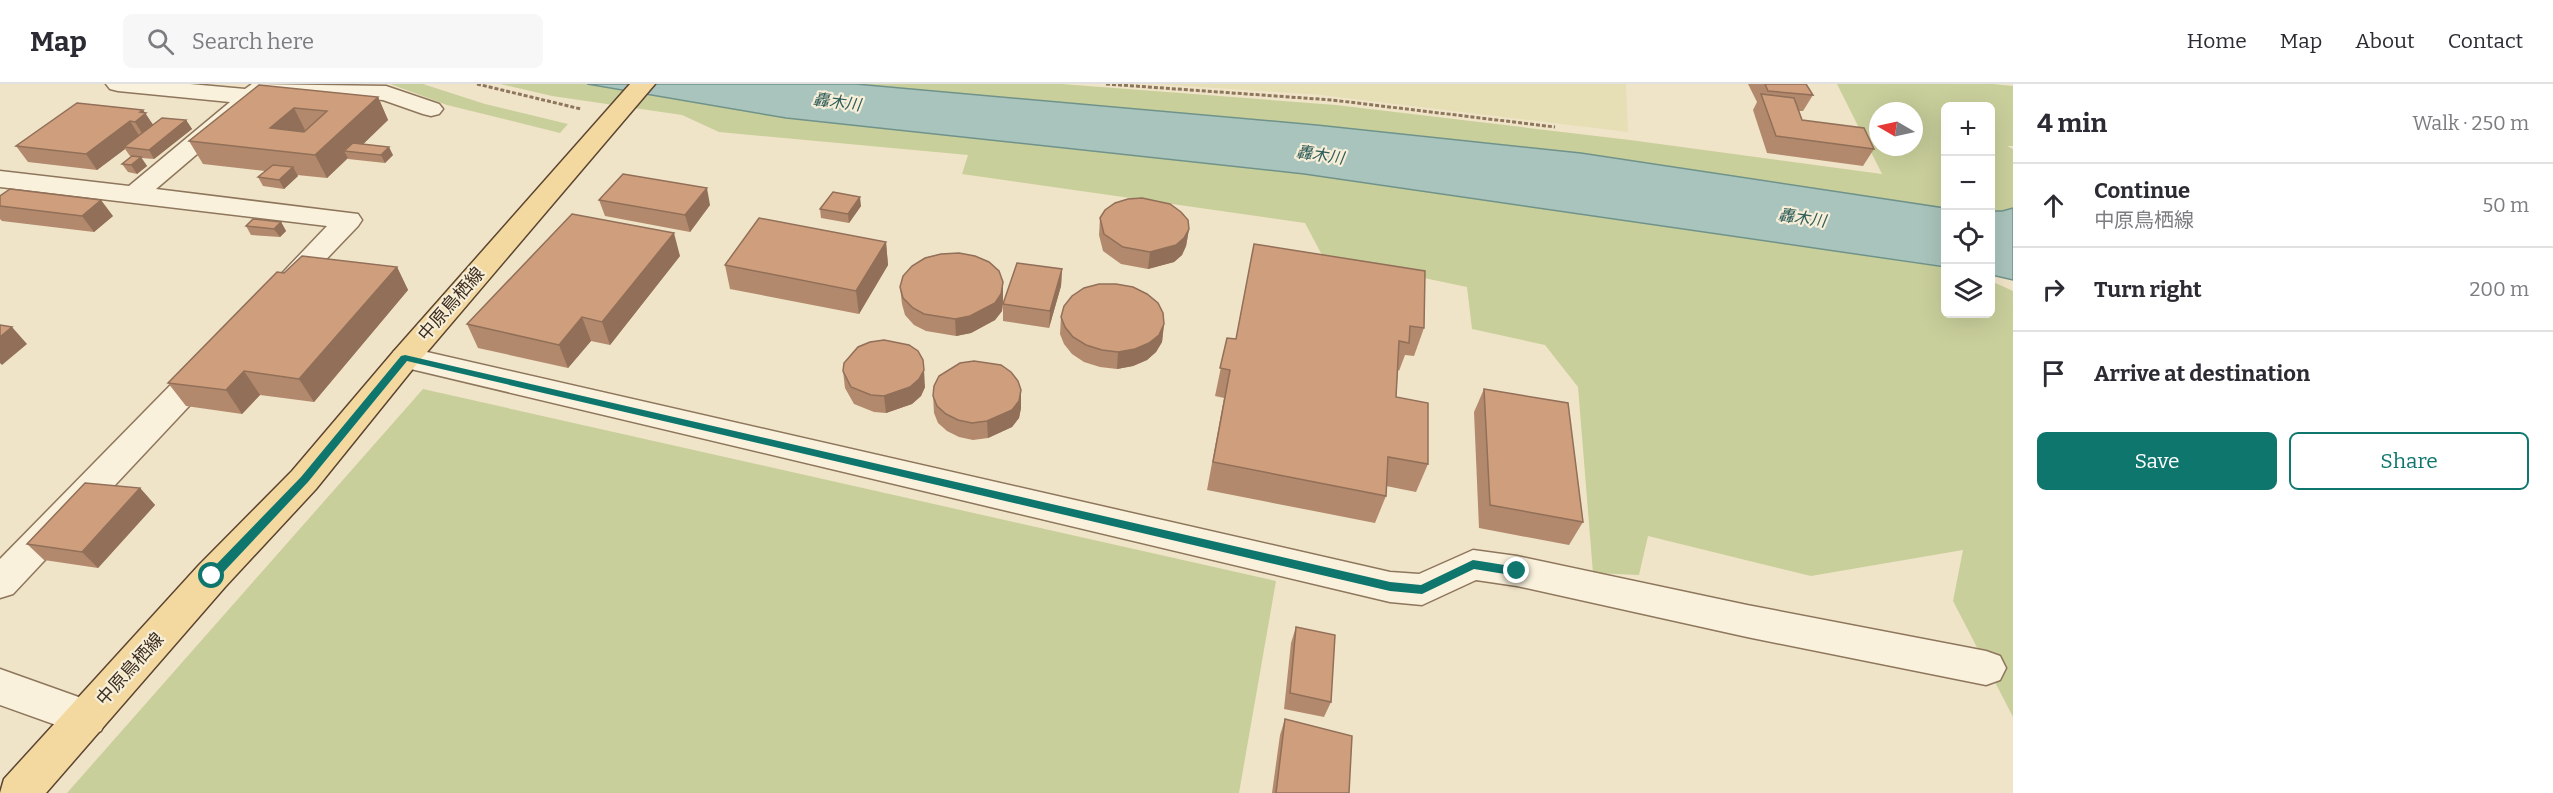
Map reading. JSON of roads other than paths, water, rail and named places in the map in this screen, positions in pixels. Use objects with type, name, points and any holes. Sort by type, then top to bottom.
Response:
[{"type":"main road","name":"中原鳥栖線","points":[[19,793],[212,576],[304,480],[405,358],[643,84]]},
{"type":"street","points":[[118,84],[251,97]]},
{"type":"street","points":[[134,195],[266,84],[386,93],[431,109]]},
{"type":"street","points":[[0,179],[348,220],[265,306]]},
{"type":"street","points":[[0,583],[224,349]]},
{"type":"street","points":[[405,358],[1390,587],[1422,590],[1473,565],[1517,571],[1748,621],[1986,668]]},
{"type":"street","points":[[0,687],[87,718]]},
{"type":"water","name":"轟木川","points":[[587,84],[856,84],[1317,125],[1581,153],[1941,207],[1941,266],[1304,174],[786,118]]},
{"type":"water","points":[[2013,208],[2013,280],[1995,276],[1995,211]]}]
